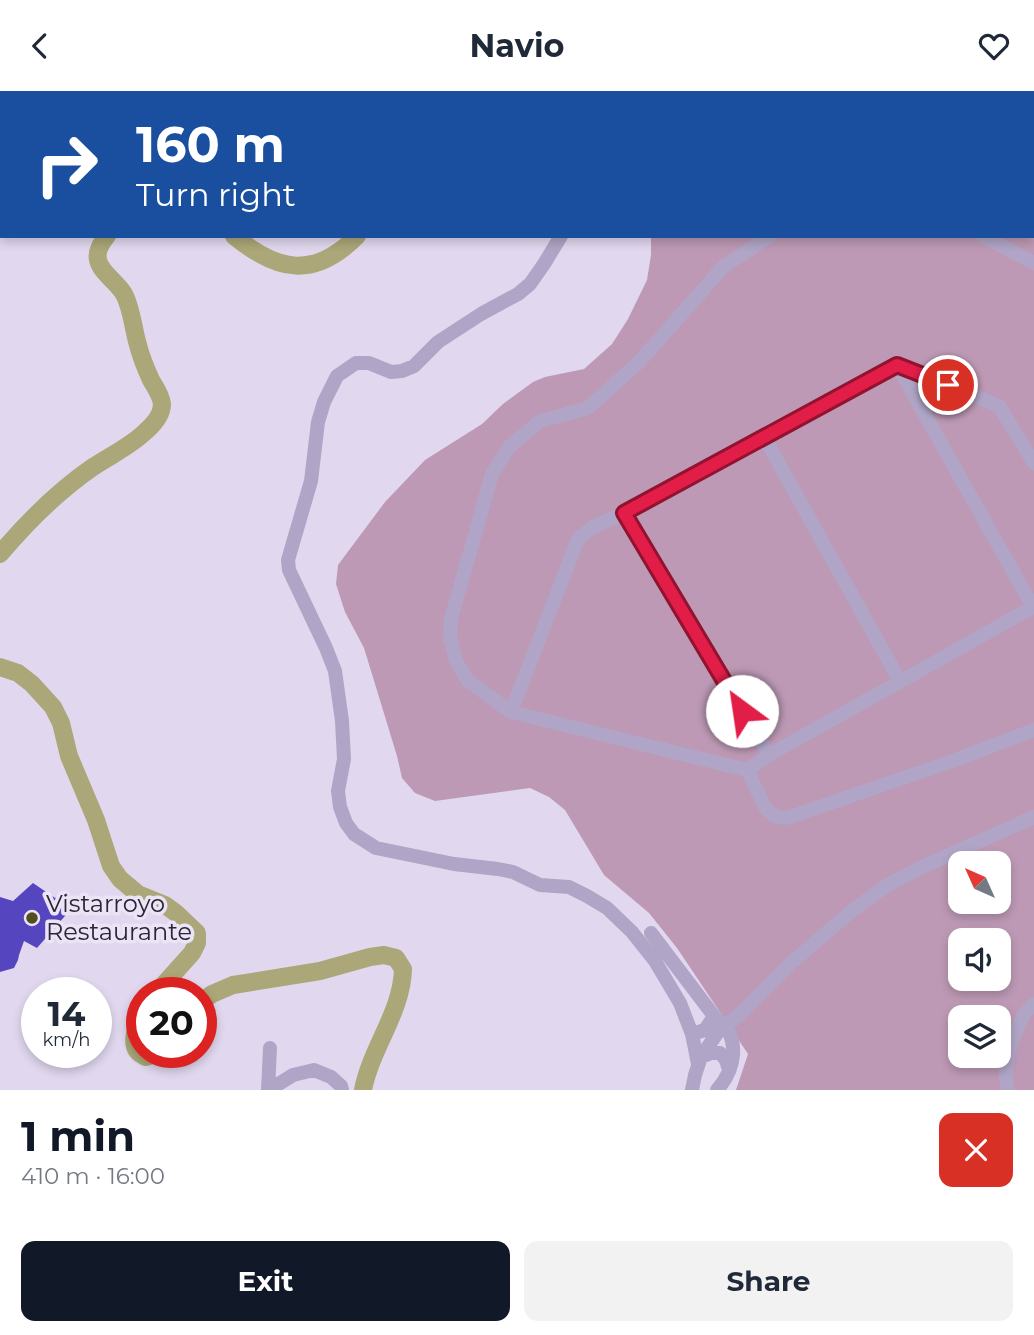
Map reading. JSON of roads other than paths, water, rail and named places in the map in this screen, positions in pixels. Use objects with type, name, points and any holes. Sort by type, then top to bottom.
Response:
[{"type":"street","points":[[560,238],[530,284],[438,342],[414,366],[391,372],[369,363],[356,363],[337,376],[318,422],[311,481],[288,560],[289,570],[335,671],[344,759],[338,791],[340,807],[354,834],[376,848],[454,864],[513,872],[540,885],[569,887],[607,908],[632,932],[655,961],[680,1003],[699,1061]]},
{"type":"street","points":[[767,238],[723,267],[640,361],[588,408],[540,421],[510,446],[492,474],[451,619],[450,638],[456,661],[467,680],[511,712],[747,770],[900,681],[1034,608],[897,365]]},
{"type":"street","points":[[986,238],[1034,263]]},
{"type":"street","points":[[511,712],[578,539],[593,527],[624,513],[897,365]]},
{"type":"street","points":[[897,365],[999,406],[1034,463]]},
{"type":"street","points":[[764,437],[900,681]]},
{"type":"street","points":[[624,513],[769,755]]},
{"type":"street","points":[[747,770],[766,810],[776,817],[787,818],[1034,730]]},
{"type":"street","points":[[692,1034],[739,1014],[791,963],[853,910],[886,886],[1034,817]]},
{"type":"street","points":[[651,933],[732,1037],[734,1045],[729,1070],[725,1081],[717,1090]]},
{"type":"street","points":[[1008,1090],[1006,1074],[1012,1042],[1027,1009],[1034,1004]]},
{"type":"street","points":[[692,1090],[699,1061],[720,1021]]},
{"type":"street","points":[[269,1090],[270,1048]]},
{"type":"street","points":[[699,1061],[711,1053],[720,1053],[729,1070]]},
{"type":"street","points":[[269,1090],[293,1075],[314,1070],[331,1077],[342,1090]]},
{"type":"street","points":[[996,1090],[1006,1074]]},
{"type":"waterway","points":[[0,554],[56,496],[80,476],[140,436],[161,412],[162,404],[142,358],[127,300],[98,260],[100,247],[106,238]]},
{"type":"waterway","points":[[237,238],[266,257],[296,266],[326,259],[355,238]]},
{"type":"waterway","points":[[0,667],[18,673],[53,707],[111,866],[120,879],[138,894],[165,905],[197,933],[197,943],[192,953],[170,977]]},
{"type":"waterway","points":[[217,992],[233,985],[320,971],[370,957],[384,955],[396,958],[403,969],[401,985],[363,1090]]},
{"type":"place","name":"Vistarroyo Restaurante","points":[[32,918]]}]
